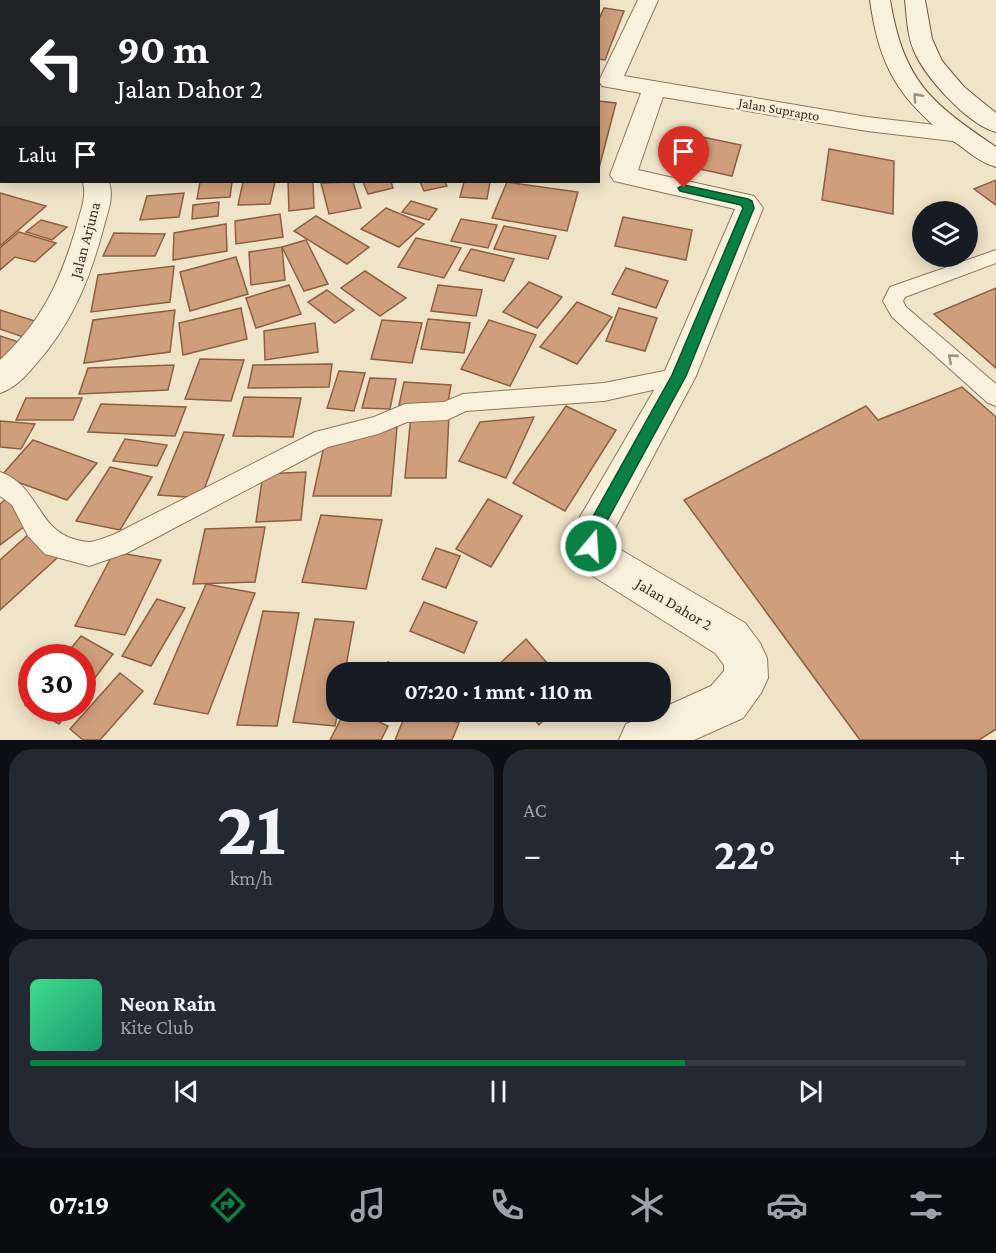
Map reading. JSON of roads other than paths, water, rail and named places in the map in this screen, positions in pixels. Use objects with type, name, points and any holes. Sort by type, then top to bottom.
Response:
[{"type":"street","points":[[604,81],[648,0]]},
{"type":"street","points":[[880,0],[887,46],[904,80],[926,106],[961,135],[996,159]]},
{"type":"street","points":[[915,0],[924,49],[935,68],[996,125]]},
{"type":"street","name":"Jalan Suprapto","points":[[604,81],[867,124],[961,135]]},
{"type":"street","name":"Jalan Dahor 2","points":[[642,740],[728,702],[746,678],[745,658],[730,638],[602,560],[591,546],[594,529],[679,376],[749,206],[744,202],[623,175],[655,88]]},
{"type":"street","name":"Jalan Arjuna","points":[[0,380],[38,341],[60,310],[75,283],[96,202],[96,183]]},
{"type":"lane","points":[[996,256],[897,292],[893,301],[898,312],[996,397]]},
{"type":"lane","points":[[0,482],[20,498],[38,528],[54,546],[89,554],[118,545],[323,439],[378,425],[405,413],[447,411],[463,403],[604,392],[679,376]]}]
